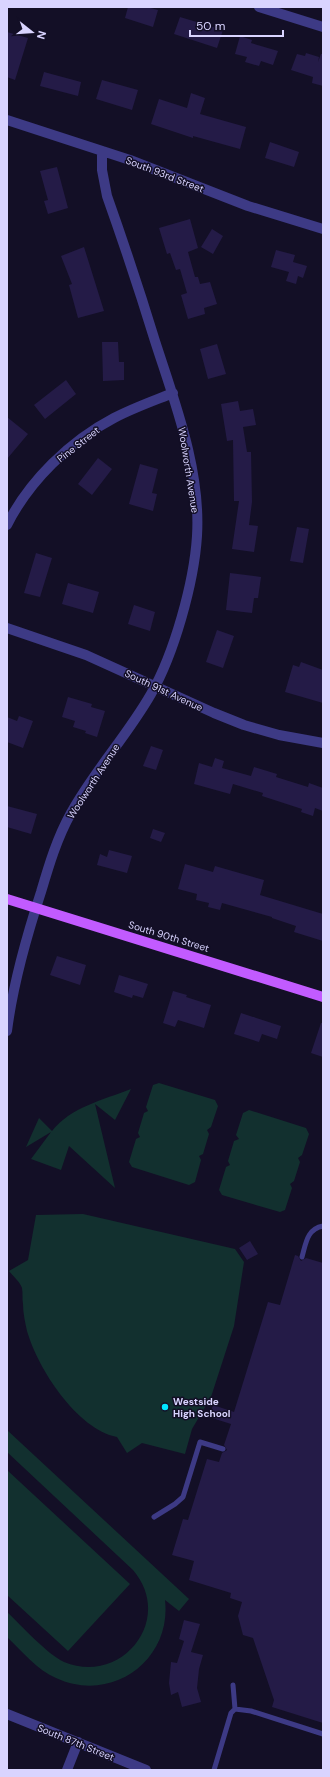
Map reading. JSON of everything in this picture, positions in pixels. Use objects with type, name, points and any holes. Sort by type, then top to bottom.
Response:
[{"type":"main road","name":"South 90th Street","points":[[7,899],[323,997]]},
{"type":"street","points":[[259,7],[323,27]]},
{"type":"street","name":"South 93rd Street","points":[[7,120],[102,151],[248,206],[323,229]]},
{"type":"street","name":"Woolworth Avenue","points":[[7,1031],[18,971],[54,851],[70,814],[155,686],[160,676],[181,617],[192,572],[197,535],[195,497],[182,423],[107,196],[102,170],[102,151]]},
{"type":"street","name":"Pine Street","points":[[7,525],[36,482],[75,444],[112,418],[173,393]]},
{"type":"street","name":"South 91st Avenue","points":[[7,628],[86,655],[214,714],[279,735],[323,743]]},
{"type":"street","name":"South 87th Street","points":[[7,1714],[146,1770]]},
{"type":"street","points":[[67,1770],[78,1742]]},
{"type":"lane","points":[[302,1257],[309,1234],[312,1230],[323,1226]]},
{"type":"lane","points":[[154,1517],[175,1504],[183,1497],[200,1442],[223,1449]]},
{"type":"lane","points":[[214,1770],[231,1713],[235,1709],[233,1685]]},
{"type":"lane","points":[[235,1709],[251,1711],[323,1734]]},
{"type":"green space","points":[[159,1083],[215,1100],[218,1106],[211,1127],[207,1130],[209,1134],[203,1154],[199,1156],[201,1160],[195,1182],[189,1185],[132,1167],[129,1162],[136,1139],[140,1137],[138,1133],[144,1113],[148,1111],[146,1107],[153,1085]]},
{"type":"green space","points":[[131,1089],[115,1120],[95,1104],[115,1188],[69,1146],[61,1170],[31,1159],[51,1132],[26,1147],[39,1118],[52,1131],[68,1116],[78,1110]]},
{"type":"green space","points":[[249,1110],[306,1128],[309,1134],[302,1155],[298,1158],[300,1162],[294,1181],[290,1184],[292,1188],[285,1210],[280,1212],[222,1195],[219,1190],[226,1167],[230,1165],[228,1161],[234,1141],[239,1139],[236,1135],[243,1113]]},
{"type":"green space","points":[[83,1214],[235,1249],[244,1262],[234,1326],[211,1397],[192,1429],[185,1454],[142,1443],[127,1453],[117,1437],[102,1432],[74,1410],[50,1379],[32,1346],[24,1318],[22,1288],[9,1271],[28,1260],[36,1215]]},
{"type":"green space","points":[[7,1430],[189,1599],[179,1611],[165,1600],[165,1622],[159,1641],[148,1658],[134,1671],[117,1681],[98,1685],[77,1685],[56,1678],[49,1675],[30,1660],[7,1637],[7,1612],[42,1646],[64,1662],[85,1667],[105,1665],[122,1656],[136,1643],[145,1627],[148,1608],[144,1589],[133,1570],[7,1452]]},
{"type":"green space","points":[[7,1470],[130,1584],[68,1651],[7,1595]]},
{"type":"building","points":[[128,7],[147,7],[158,10],[153,27],[125,18]]},
{"type":"building","points":[[180,17],[223,30],[217,48],[174,34]]},
{"type":"building","points":[[7,32],[28,38],[15,80],[7,77]]},
{"type":"building","points":[[240,36],[252,40],[251,43],[278,51],[273,65],[261,61],[259,66],[245,62],[247,57],[235,54]]},
{"type":"building","points":[[306,53],[319,57],[318,62],[321,54],[323,54],[323,86],[312,83],[313,77],[291,70],[297,54],[305,56]]},
{"type":"building","points":[[44,72],[81,82],[78,96],[40,86]]},
{"type":"building","points":[[102,80],[138,90],[132,110],[96,99]]},
{"type":"building","points":[[191,93],[205,98],[200,114],[246,127],[240,149],[193,136],[193,138],[151,124],[159,99],[187,108]]},
{"type":"building","points":[[270,142],[299,152],[294,167],[265,158]]},
{"type":"building","points":[[57,167],[68,208],[48,214],[44,201],[48,200],[40,171]]},
{"type":"building","points":[[190,219],[198,248],[188,252],[195,277],[198,277],[200,284],[210,282],[217,304],[204,308],[205,314],[188,319],[181,295],[187,293],[180,269],[176,270],[170,253],[167,254],[159,228]]},
{"type":"building","points":[[212,229],[223,236],[213,254],[201,247]]},
{"type":"building","points":[[84,247],[104,311],[78,318],[69,285],[72,284],[61,256]]},
{"type":"building","points":[[276,250],[295,255],[293,262],[307,266],[303,278],[298,276],[296,284],[286,281],[289,272],[271,267]]},
{"type":"building","points":[[102,342],[118,342],[119,362],[124,362],[124,380],[103,381]]},
{"type":"building","points":[[217,344],[226,374],[208,379],[200,349]]},
{"type":"building","points":[[66,380],[76,394],[45,419],[34,405]]},
{"type":"building","points":[[238,401],[240,411],[253,409],[256,425],[243,427],[247,452],[251,452],[252,502],[249,525],[258,526],[254,552],[232,549],[239,501],[234,501],[233,440],[227,441],[221,404]]},
{"type":"building","points":[[7,417],[28,434],[7,459]]},
{"type":"building","points":[[98,458],[112,469],[92,495],[78,484]]},
{"type":"building","points":[[140,464],[158,469],[152,493],[157,494],[153,511],[129,504]]},
{"type":"building","points":[[297,527],[309,529],[303,563],[290,561]]},
{"type":"building","points":[[36,553],[52,558],[40,597],[24,593]]},
{"type":"building","points":[[230,573],[261,577],[258,598],[254,598],[252,613],[226,610]]},
{"type":"building","points":[[68,583],[99,592],[93,613],[62,604]]},
{"type":"building","points":[[134,605],[155,612],[150,631],[128,624]]},
{"type":"building","points":[[217,630],[234,636],[223,668],[206,662]]},
{"type":"building","points":[[301,662],[323,670],[323,703],[285,692],[293,665],[299,667]]},
{"type":"building","points":[[68,697],[92,704],[91,707],[105,711],[97,737],[85,733],[86,731],[73,727],[75,721],[62,717]]},
{"type":"building","points":[[19,716],[33,721],[23,748],[7,742],[7,717],[17,721]]},
{"type":"building","points":[[151,746],[163,750],[156,770],[143,766]]},
{"type":"building","points":[[215,758],[224,761],[222,768],[251,776],[254,767],[277,774],[276,777],[308,787],[309,783],[323,788],[323,811],[315,808],[313,816],[301,812],[302,809],[262,796],[263,793],[233,784],[230,794],[194,784],[199,763],[212,767]]},
{"type":"building","points":[[7,806],[37,814],[31,834],[7,827]]},
{"type":"building","points":[[153,829],[165,833],[161,842],[150,838]]},
{"type":"building","points":[[109,850],[132,856],[127,873],[97,865],[100,854],[107,857]]},
{"type":"building","points":[[185,864],[213,872],[215,866],[264,880],[260,895],[323,914],[323,941],[294,932],[296,926],[272,917],[222,903],[220,910],[208,907],[209,903],[196,900],[197,894],[178,889]]},
{"type":"building","points":[[57,956],[86,965],[80,985],[50,975]]},
{"type":"building","points":[[119,975],[148,984],[143,998],[133,995],[132,998],[114,992]]},
{"type":"building","points":[[173,991],[211,1005],[204,1028],[178,1020],[175,1027],[163,1023]]},
{"type":"building","points":[[241,1013],[281,1026],[277,1039],[262,1034],[259,1042],[234,1034]]},
{"type":"building","points":[[321,1023],[323,1023],[323,1057],[311,1053]]},
{"type":"building","points":[[250,1241],[258,1254],[247,1260],[239,1248]]},
{"type":"building","points":[[295,1255],[298,1256],[301,1261],[306,1258],[323,1263],[323,1723],[272,1707],[274,1700],[253,1638],[243,1635],[238,1616],[242,1602],[230,1598],[231,1593],[189,1580],[194,1561],[172,1555],[183,1519],[188,1520],[207,1459],[219,1462],[222,1453],[227,1450],[224,1445],[231,1424],[209,1417],[213,1405],[234,1412],[268,1302],[280,1305]]},
{"type":"building","points":[[184,1620],[200,1624],[191,1652],[203,1655],[199,1669],[197,1688],[201,1702],[182,1707],[178,1692],[171,1695],[169,1683],[171,1662],[177,1663],[184,1641],[179,1639]]},
{"type":"place","name":"Westside High School","points":[[165,1407]]}]
